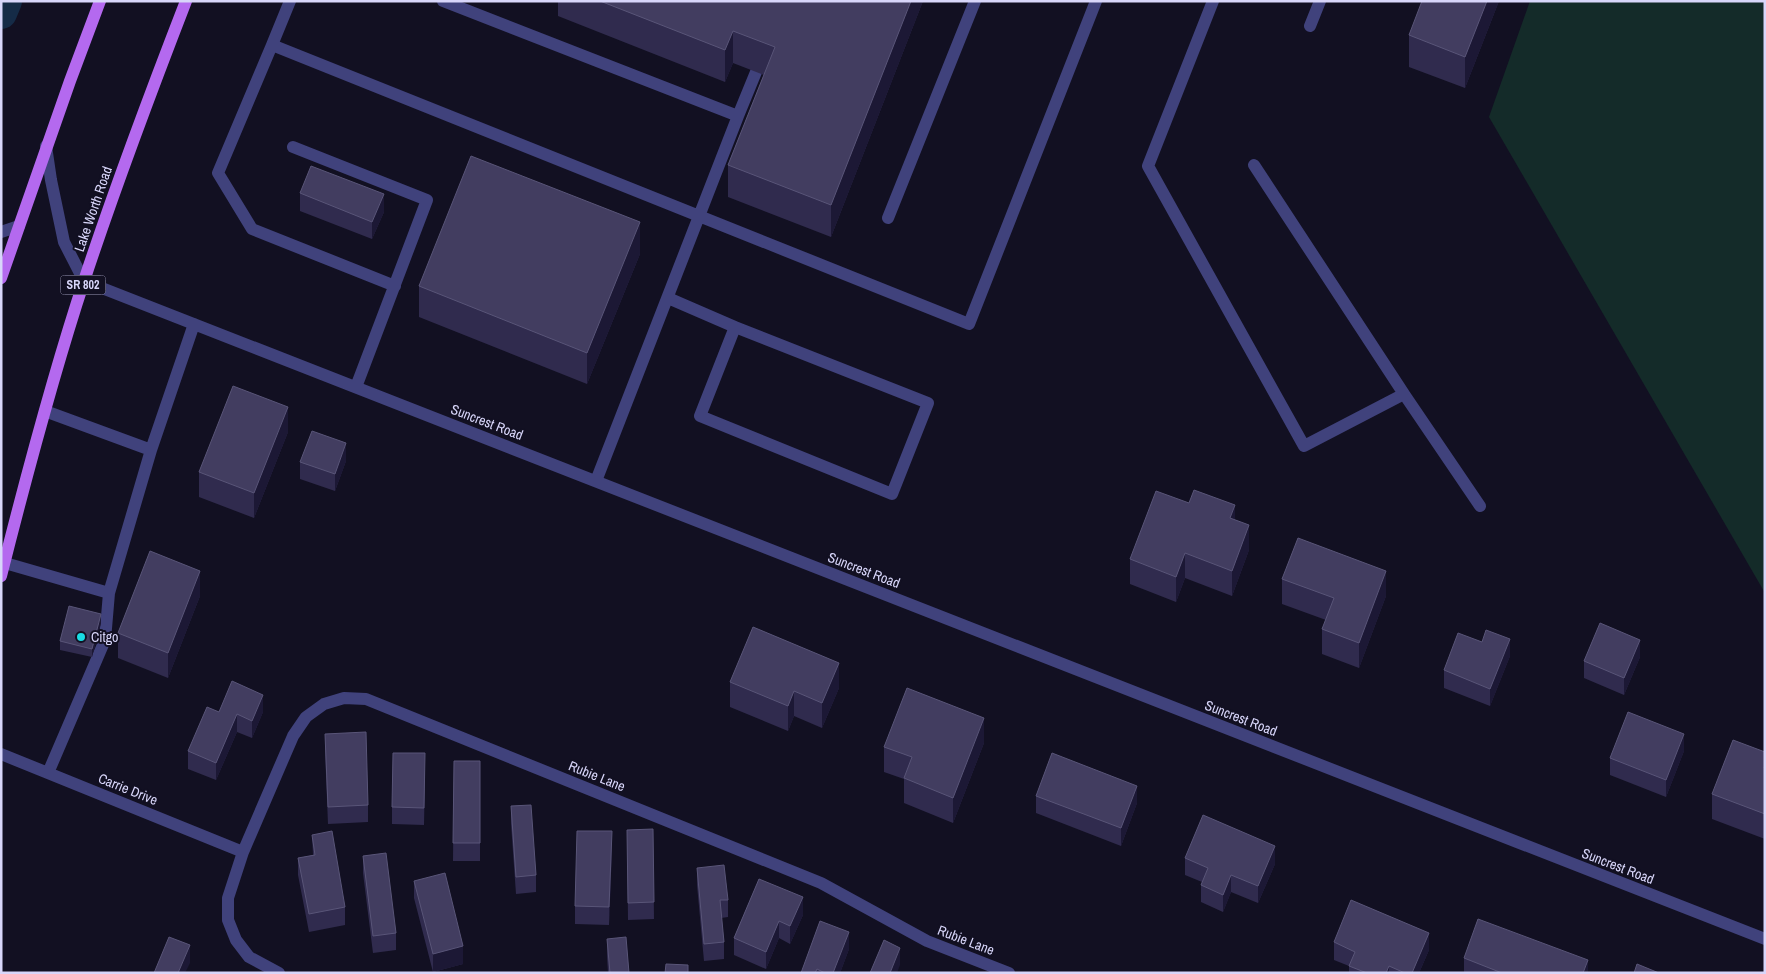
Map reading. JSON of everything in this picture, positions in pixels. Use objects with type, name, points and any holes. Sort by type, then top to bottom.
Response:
[{"type":"main road","points":[[1,278],[46,146],[100,1]]},
{"type":"main road","name":"Lake Worth Road","points":[[1,576],[45,411],[84,281],[144,107],[186,1]]},
{"type":"street","points":[[290,1],[218,174],[252,229],[395,286]]},
{"type":"street","points":[[443,1],[738,116]]},
{"type":"street","points":[[888,218],[975,1]]},
{"type":"street","points":[[272,45],[968,324],[1096,1]]},
{"type":"street","points":[[1212,1],[1148,166],[1304,446],[1404,394]]},
{"type":"street","points":[[1310,26],[1320,1]]},
{"type":"street","points":[[596,481],[756,72]]},
{"type":"street","points":[[46,146],[64,242],[84,281]]},
{"type":"street","points":[[293,147],[427,200],[356,387]]},
{"type":"street","points":[[1254,164],[1404,394],[1480,506]]},
{"type":"street","points":[[1,232],[18,226]]},
{"type":"street","name":"Suncrest Road","points":[[84,281],[1765,939]]},
{"type":"street","points":[[668,298],[735,328],[928,403],[892,494],[700,416],[735,328]]},
{"type":"street","points":[[48,773],[105,640],[109,593],[151,450],[194,324]]},
{"type":"street","points":[[45,411],[151,450]]},
{"type":"street","points":[[4,563],[109,593]]},
{"type":"street","name":"Rubie Lane","points":[[279,973],[249,957],[236,940],[228,920],[228,898],[244,852],[293,736],[306,718],[324,704],[344,698],[366,699],[821,883],[927,941],[1009,973]]},
{"type":"street","name":"Carrie Drive","points":[[1,754],[244,852]]},
{"type":"green space","points":[[1530,1],[1765,1],[1765,593],[1489,117]]},
{"type":"building","points":[[600,1],[911,1],[831,205],[728,165],[775,47],[733,31],[725,50]]},
{"type":"building","points":[[1422,1],[1487,1],[1465,57],[1409,35]]},
{"type":"building","points":[[471,156],[640,222],[587,353],[419,286]]},
{"type":"building","points":[[311,166],[384,194],[372,222],[300,193]]},
{"type":"building","points":[[233,386],[288,407],[254,493],[199,472]]},
{"type":"building","points":[[312,431],[346,443],[335,474],[300,462]]},
{"type":"building","points":[[1194,490],[1235,505],[1230,518],[1249,525],[1232,571],[1185,553],[1176,577],[1130,559],[1156,491],[1189,503]]},
{"type":"building","points":[[1298,538],[1386,571],[1359,643],[1322,629],[1334,598],[1282,579]]},
{"type":"building","points":[[150,551],[200,571],[168,653],[118,633]]},
{"type":"building","points":[[69,606],[101,614],[92,649],[60,641]]},
{"type":"building","points":[[1600,623],[1640,640],[1624,678],[1584,661]]},
{"type":"building","points":[[753,627],[839,663],[822,703],[794,691],[788,706],[730,682]]},
{"type":"building","points":[[1486,630],[1510,639],[1490,689],[1444,670],[1458,633],[1482,642]]},
{"type":"building","points":[[232,681],[263,695],[252,721],[237,714],[216,763],[188,751],[207,707],[219,712]]},
{"type":"building","points":[[907,688],[984,718],[953,798],[904,778],[912,757],[884,747]]},
{"type":"building","points":[[1628,712],[1684,734],[1666,780],[1610,758]]},
{"type":"building","points":[[366,732],[368,805],[328,807],[325,734]]},
{"type":"building","points":[[1733,740],[1765,752],[1765,814],[1712,794]]},
{"type":"building","points":[[393,753],[425,753],[424,808],[392,807]]},
{"type":"building","points":[[1052,753],[1137,786],[1121,828],[1036,796]]},
{"type":"building","points":[[454,761],[480,761],[480,843],[453,843]]},
{"type":"building","points":[[531,805],[536,875],[516,877],[511,806]]},
{"type":"building","points":[[1203,815],[1275,846],[1258,886],[1231,875],[1223,895],[1201,885],[1208,868],[1185,858]]},
{"type":"building","points":[[653,829],[654,902],[628,903],[627,830]]},
{"type":"building","points":[[332,831],[345,907],[309,914],[298,858],[315,855],[312,835]]},
{"type":"building","points":[[577,831],[612,831],[609,907],[575,906]]},
{"type":"building","points":[[386,853],[396,933],[373,936],[363,856]]},
{"type":"building","points":[[724,865],[728,900],[720,900],[724,942],[704,944],[697,868]]},
{"type":"building","points":[[445,873],[463,946],[433,954],[414,881]]},
{"type":"building","points":[[759,879],[803,897],[790,926],[779,921],[766,952],[734,938]]},
{"type":"building","points":[[1351,900],[1429,933],[1412,973],[1405,973],[1389,966],[1386,973],[1367,973],[1349,966],[1355,952],[1334,942]]},
{"type":"building","points":[[1478,919],[1588,960],[1583,973],[1502,973],[1464,958]]},
{"type":"building","points":[[820,921],[849,932],[833,973],[825,973],[817,969],[815,973],[801,973]]},
{"type":"building","points":[[169,937],[190,945],[178,973],[154,973]]},
{"type":"building","points":[[626,937],[629,973],[610,973],[607,939]]},
{"type":"building","points":[[884,940],[900,948],[890,973],[870,973]]},
{"type":"building","points":[[666,964],[688,965],[688,973],[665,973]]},
{"type":"building","points":[[1637,964],[1659,973],[1634,973]]},
{"type":"waterway","points":[[1,13],[6,1]]},
{"type":"place","name":"Citgo","points":[[81,637]]}]
